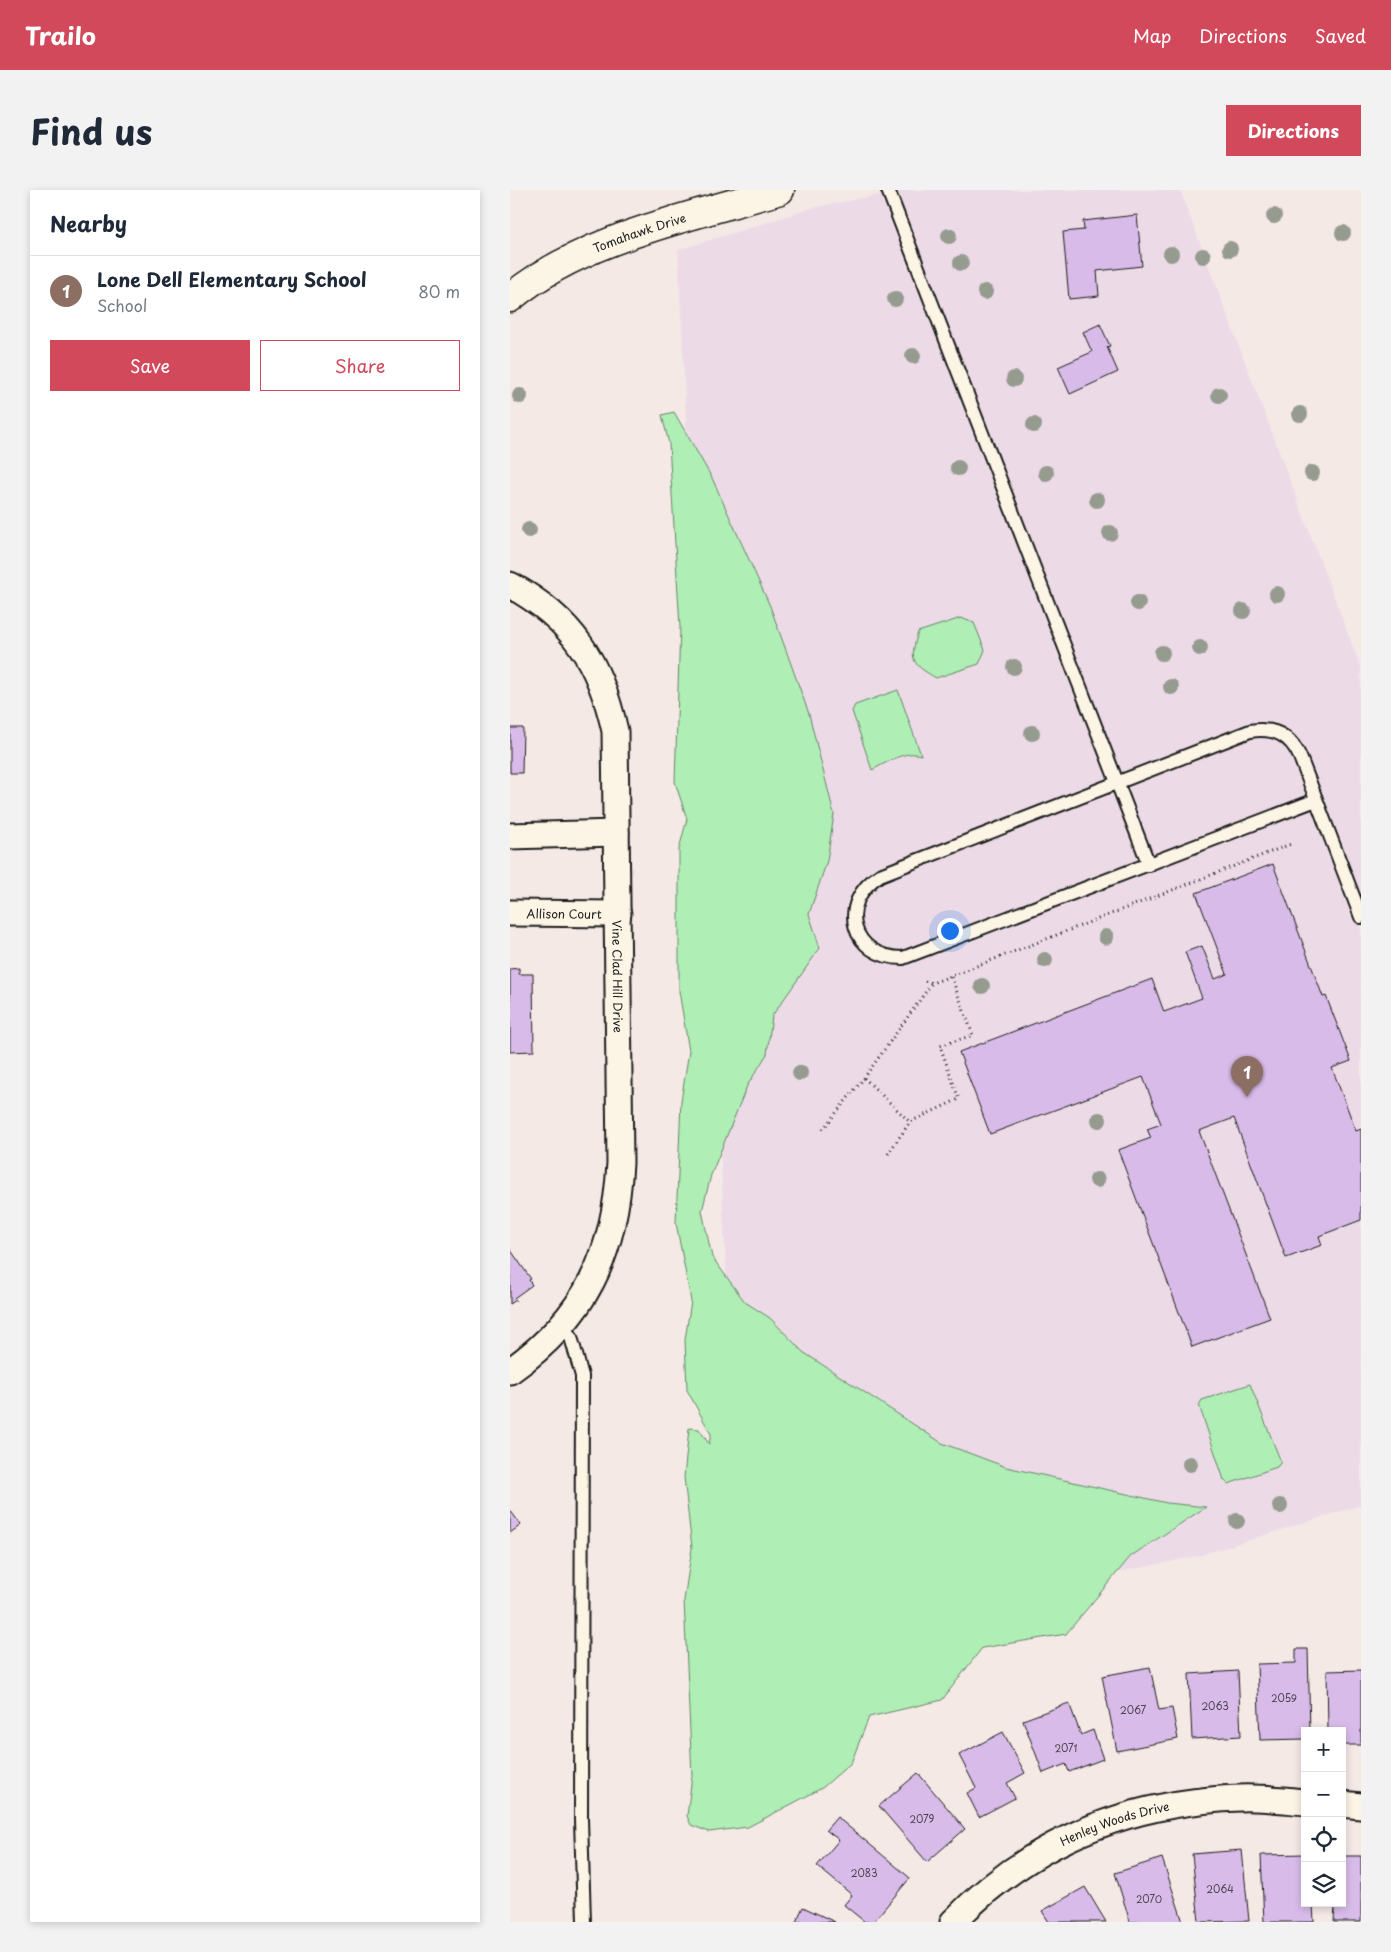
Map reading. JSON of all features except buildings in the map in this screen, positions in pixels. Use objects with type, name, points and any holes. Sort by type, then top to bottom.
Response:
[{"type":"street","name":"Tomahawk Drive","points":[[510,298],[556,267],[586,253],[629,236],[780,190]]},
{"type":"street","name":"Vine Clad Hill Drive","points":[[510,585],[536,600],[578,640],[598,674],[608,697],[615,731],[620,1153],[618,1198],[613,1227],[602,1259],[584,1296],[564,1324],[551,1338],[510,1371]]},
{"type":"street","points":[[510,836],[616,833]]},
{"type":"street","name":"Allison Court","points":[[510,913],[618,914]]},
{"type":"street","name":"Henley Woods Drive","points":[[954,1922],[981,1894],[1025,1862],[1080,1832],[1114,1819],[1171,1804],[1212,1800],[1242,1798],[1301,1802]]},
{"type":"street","points":[[1346,1804],[1361,1806]]},
{"type":"lane","points":[[888,190],[1148,865]]},
{"type":"lane","points":[[1316,800],[903,958],[892,958],[876,953],[864,943],[856,927],[854,912],[857,898],[867,884],[880,875],[1250,732],[1263,729],[1275,730],[1286,736],[1295,745],[1316,800],[1361,918]]},
{"type":"lane","points":[[564,1324],[571,1337],[582,1376],[581,1820],[584,1922]]},
{"type":"path","points":[[823,1129],[864,1078],[932,983],[1291,844]]},
{"type":"path","points":[[888,1154],[910,1122],[959,1099],[940,1046],[973,1035],[951,976]]},
{"type":"path","points":[[925,981],[932,983]]},
{"type":"path","points":[[864,1078],[910,1122]]},
{"type":"shaded area","points":[[903,190],[1180,190],[1361,668],[1361,1505],[1198,1556],[946,1608],[741,1592],[678,250],[812,208]]},
{"type":"green space","points":[[674,412],[712,478],[770,606],[809,714],[834,814],[827,861],[809,914],[820,948],[772,1016],[767,1054],[747,1086],[711,1175],[702,1211],[712,1257],[745,1302],[770,1318],[803,1352],[942,1443],[1006,1467],[1167,1503],[1206,1507],[1131,1556],[1066,1634],[982,1648],[942,1700],[869,1717],[851,1763],[822,1788],[748,1827],[709,1832],[691,1825],[687,1816],[692,1776],[684,1600],[692,1548],[684,1477],[689,1428],[699,1429],[709,1444],[711,1434],[687,1390],[685,1340],[691,1301],[676,1223],[681,1101],[689,1051],[679,991],[679,849],[687,819],[675,782],[680,627],[669,444],[662,415]]},
{"type":"green space","points":[[961,618],[974,623],[985,650],[979,664],[936,678],[921,668],[914,660],[913,655],[918,632]]},
{"type":"green space","points":[[898,690],[921,755],[903,755],[872,770],[852,711],[855,705]]},
{"type":"green space","points":[[1250,1384],[1281,1462],[1277,1467],[1228,1484],[1224,1480],[1199,1405],[1202,1400]]},
{"type":"place","name":"Lone Dell Elementary School","points":[[1247,1097]]}]
